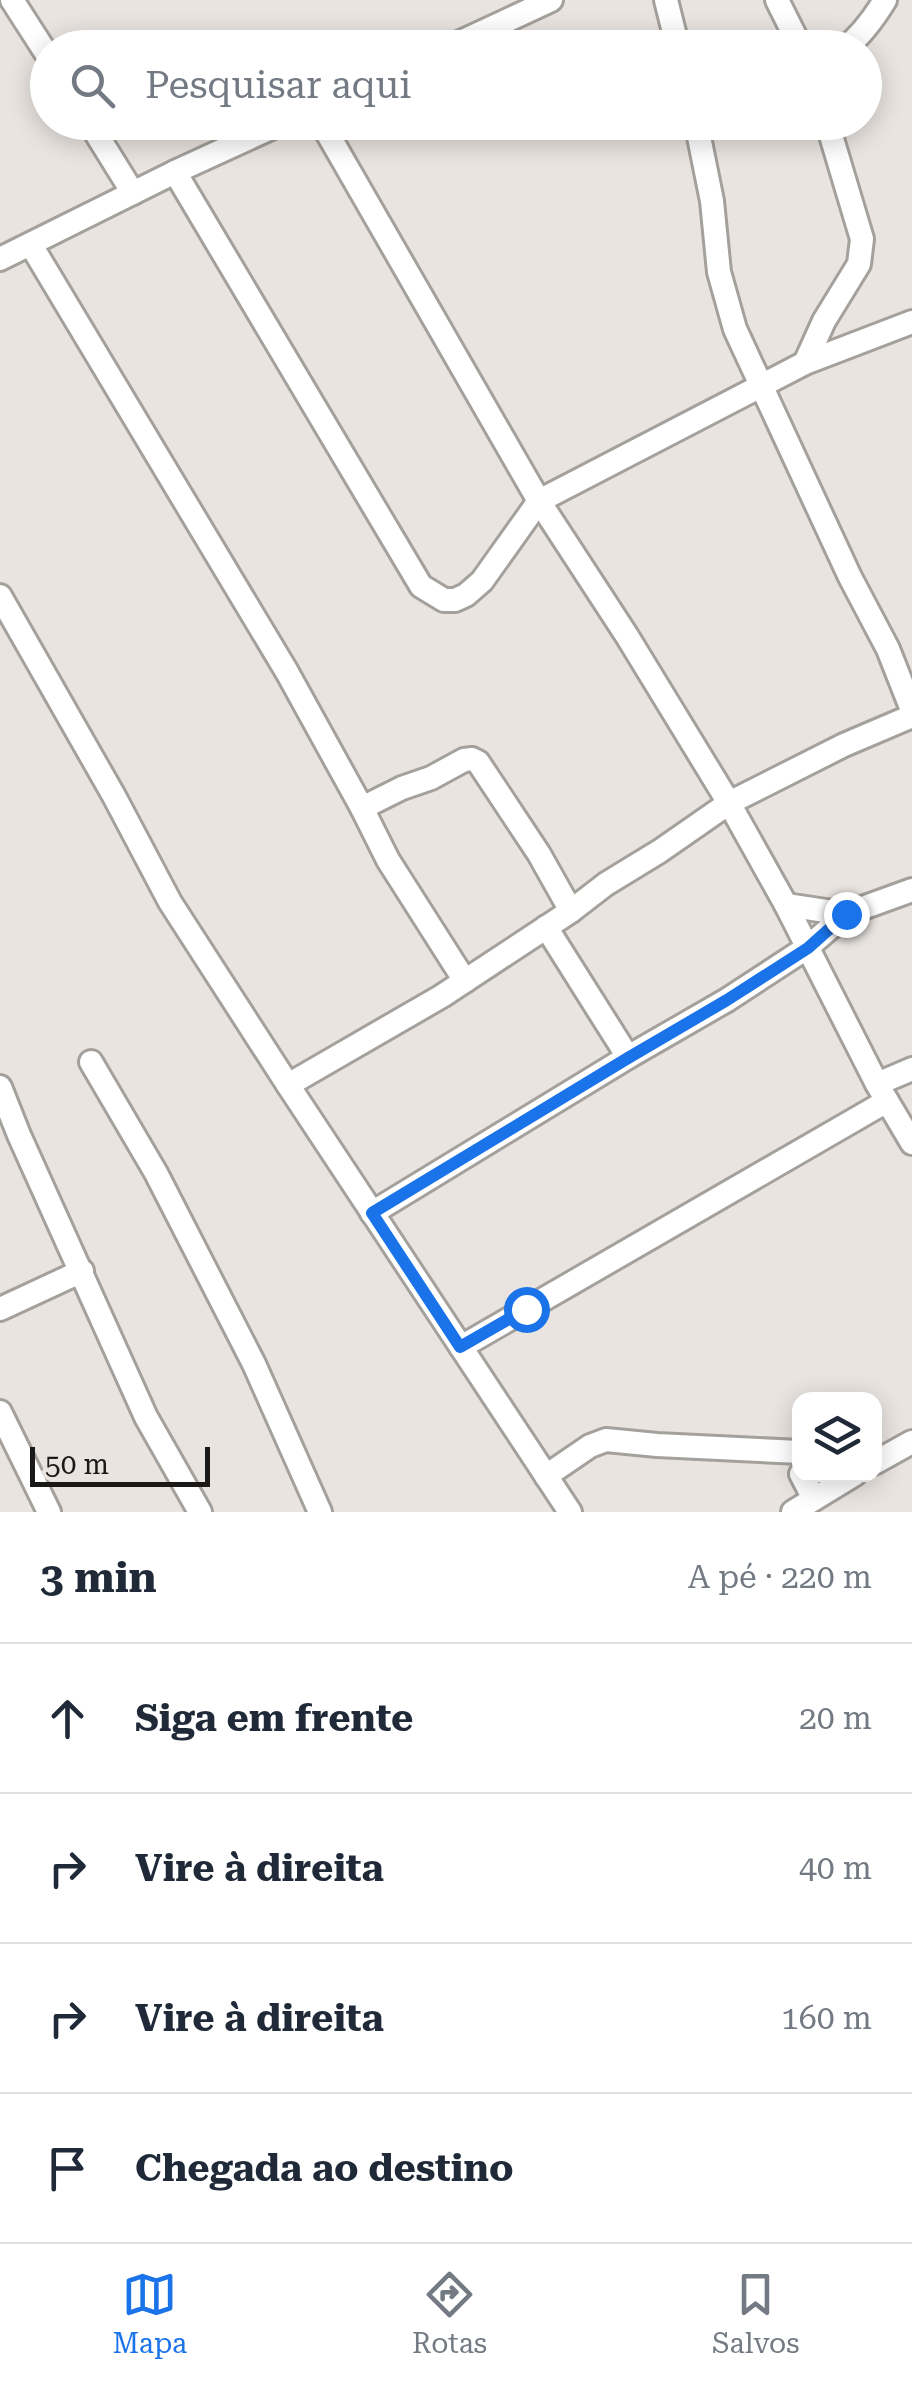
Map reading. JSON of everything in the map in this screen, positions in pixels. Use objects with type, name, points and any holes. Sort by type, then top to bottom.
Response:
[{"type":"street","points":[[487,30],[551,0]]},
{"type":"street","points":[[666,0],[674,30]]},
{"type":"street","points":[[777,0],[792,30]]},
{"type":"street","points":[[864,30],[885,0]]},
{"type":"street","points":[[20,3],[34,30]]},
{"type":"street","points":[[100,140],[132,194]]},
{"type":"street","points":[[0,259],[245,140]]},
{"type":"street","points":[[331,140],[539,501],[728,802],[912,1143]]},
{"type":"street","points":[[288,1085],[465,981],[728,802],[912,713],[888,649],[850,577],[735,329],[720,272],[700,140]]},
{"type":"street","points":[[805,363],[824,321],[859,264],[862,239],[832,140]]},
{"type":"street","points":[[175,172],[420,586],[444,600],[466,595],[482,581],[539,501],[805,363],[912,322]]},
{"type":"street","points":[[31,244],[287,672],[388,860],[465,981]]},
{"type":"street","points":[[0,596],[170,902],[570,1512]]},
{"type":"street","points":[[362,808],[472,759],[478,762],[539,854],[571,911]]},
{"type":"street","points":[[372,1213],[713,1009],[808,948],[846,914],[912,890]]},
{"type":"street","points":[[786,905],[846,914]]},
{"type":"street","points":[[546,927],[628,1058]]},
{"type":"street","points":[[90,1062],[156,1172],[245,1346],[320,1512]]},
{"type":"street","points":[[460,1347],[882,1092],[912,1069]]},
{"type":"street","points":[[0,1087],[146,1417],[200,1512]]},
{"type":"street","points":[[0,1309],[82,1271]]},
{"type":"street","points":[[0,1412],[49,1512]]},
{"type":"street","points":[[546,1476],[590,1446],[606,1440],[792,1451]]},
{"type":"street","points":[[882,1458],[912,1442]]},
{"type":"street","points":[[805,1482],[814,1500]]},
{"type":"street","points":[[793,1512],[842,1482]]},
{"type":"route","points":[[526,1309],[460,1347],[372,1213],[727,1000],[808,948],[846,914]]}]
